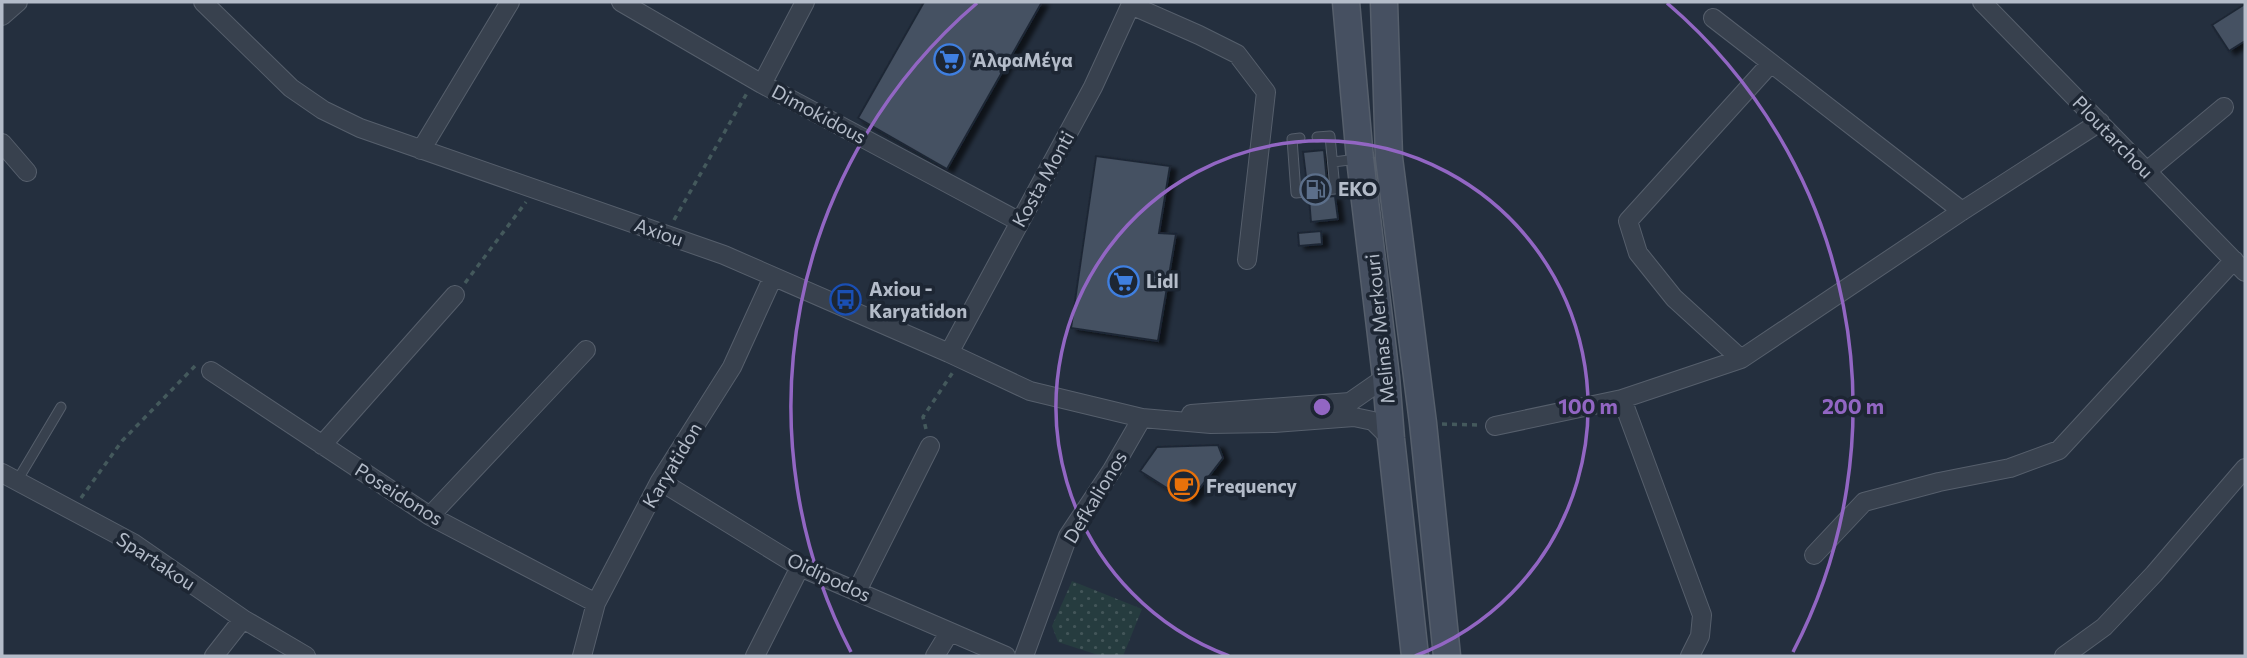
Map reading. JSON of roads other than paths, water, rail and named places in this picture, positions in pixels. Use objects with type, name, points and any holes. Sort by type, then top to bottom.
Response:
[{"type":"main road","name":"Melinas Merkouri","points":[[1346,2],[1360,159],[1415,656]]},
{"type":"main road","name":"Melinas Merkouri","points":[[1384,2],[1390,158],[1423,423],[1447,656]]},
{"type":"street","points":[[2,16],[18,2]]},
{"type":"street","name":"Axiou","points":[[203,2],[291,88],[323,110],[360,128],[666,234],[774,277],[1030,391],[1142,418],[1211,424],[1274,423],[1354,416],[1373,421],[1391,439]]},
{"type":"street","points":[[421,150],[510,2]]},
{"type":"street","name":"Dimokidous","points":[[621,2],[758,82],[1020,222]]},
{"type":"street","points":[[758,82],[805,2]]},
{"type":"street","name":"Ploutarchou","points":[[1982,2],[2240,266]]},
{"type":"street","points":[[1131,4],[1237,54],[1266,92],[1247,260]]},
{"type":"street","name":"Kosta Monti","points":[[955,356],[1020,222],[1093,88],[1131,4]]},
{"type":"street","points":[[1713,18],[1962,211]]},
{"type":"street","points":[[1741,359],[1674,298],[1638,253],[1628,221],[1770,63]]},
{"type":"street","points":[[2147,171],[2224,107]]},
{"type":"street","points":[[1495,426],[1622,399],[1741,359],[2099,122]]},
{"type":"street","points":[[2,143],[27,172]]},
{"type":"street","points":[[1814,555],[1864,502],[1939,482],[2010,468],[2059,450],[2240,266]]},
{"type":"street","name":"Karyatidon","points":[[582,656],[596,603],[660,481],[732,367],[774,277]]},
{"type":"street","points":[[322,445],[455,295]]},
{"type":"street","points":[[430,516],[586,350]]},
{"type":"street","name":"Poseidonos","points":[[211,371],[430,516],[596,603]]},
{"type":"street","name":"Axiou","points":[[1142,418],[1350,402],[1386,377]]},
{"type":"street","points":[[1622,399],[1702,615],[1700,636],[1690,656]]},
{"type":"street","name":"Defkalionos","points":[[1024,656],[1068,536],[1112,470],[1142,418]]},
{"type":"street","points":[[857,591],[930,446]]},
{"type":"street","points":[[2066,656],[2112,618],[2154,574],[2245,468]]},
{"type":"street","name":"Spartakou","points":[[9,477],[132,543],[243,619],[306,656]]},
{"type":"street","name":"Oidipodos","points":[[660,481],[800,567],[1006,656]]},
{"type":"street","points":[[755,656],[800,567]]},
{"type":"street","points":[[214,656],[243,619]]},
{"type":"street","points":[[935,656],[949,633]]},
{"type":"lane","points":[[1300,138],[1292,139],[1296,193],[1335,189],[1330,136],[1318,137]]},
{"type":"lane","points":[[1333,162],[1360,159]]},
{"type":"lane","points":[[9,477],[61,407]]},
{"type":"place","name":"ΆλφαΜέγα","points":[[950,60]]},
{"type":"place","name":"EKO","points":[[1315,189]]},
{"type":"place","name":"Lidl","points":[[1123,281]]},
{"type":"place","name":"Axiou - Karyatidon","points":[[846,300]]},
{"type":"place","name":"Frequency","points":[[1183,486]]}]
